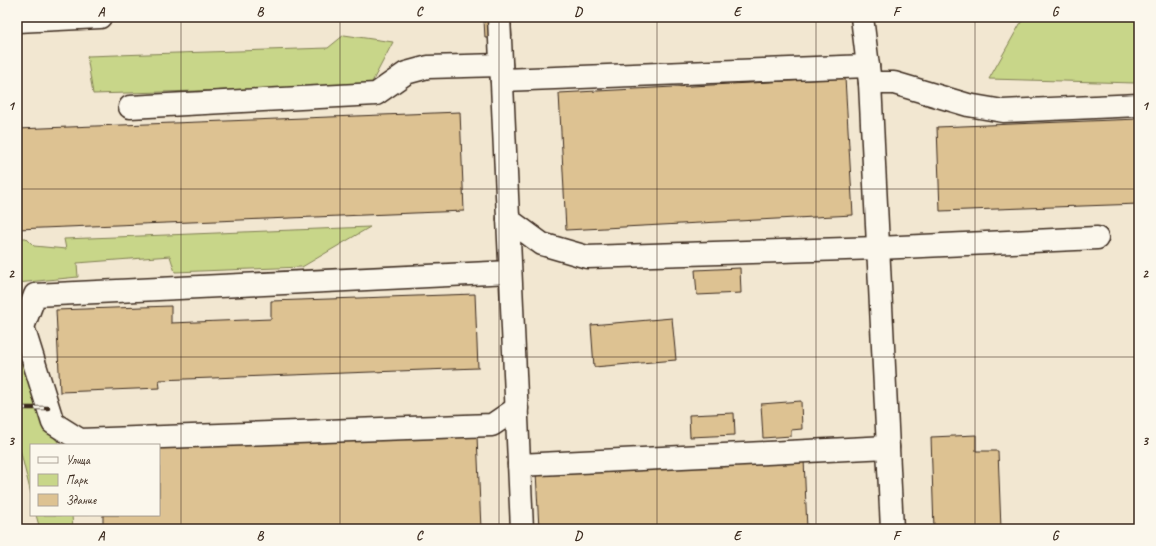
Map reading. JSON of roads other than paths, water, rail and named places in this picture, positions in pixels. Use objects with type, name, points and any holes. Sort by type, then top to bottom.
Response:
[{"type":"lane","points":[[17,21],[100,17]]},
{"type":"lane","points":[[499,17],[522,529]]},
{"type":"lane","points":[[862,17],[869,74],[892,529]]},
{"type":"lane","points":[[130,107],[376,94],[406,73],[428,67],[502,73],[869,74],[968,105],[1003,111],[1139,105]]},
{"type":"lane","points":[[508,220],[542,244],[587,257],[878,248],[1097,238]]},
{"type":"lane","points":[[510,272],[35,295],[23,327],[53,423],[80,440],[492,425],[517,408]]},
{"type":"lane","points":[[519,465],[888,447]]},
{"type":"railway","points":[[17,408],[48,408]]}]
